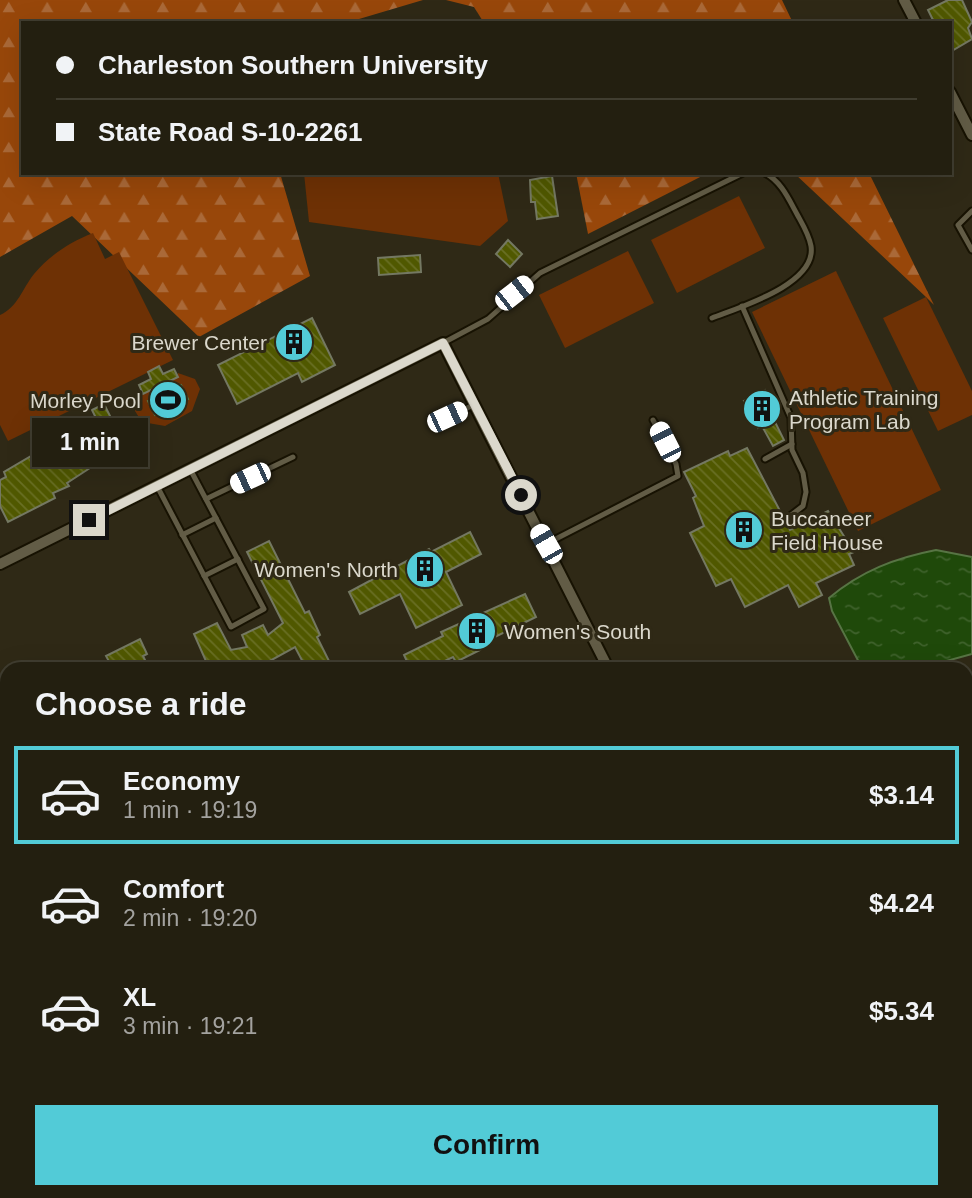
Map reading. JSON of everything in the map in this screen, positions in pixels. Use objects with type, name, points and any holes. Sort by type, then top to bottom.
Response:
[{"type":"street","points":[[907,1],[915,21]]},
{"type":"street","points":[[952,96],[972,135]]},
{"type":"street","points":[[0,564],[443,343],[605,662]]},
{"type":"lane","points":[[443,343],[488,319],[540,273],[739,175]]},
{"type":"lane","points":[[712,318],[796,280],[808,265],[811,248],[805,229],[783,190],[769,175]]},
{"type":"lane","points":[[972,211],[958,225],[972,250]]},
{"type":"lane","points":[[742,306],[791,418],[792,444],[803,473],[806,492],[803,506],[790,516]]},
{"type":"lane","points":[[447,417],[476,404]]},
{"type":"lane","points":[[546,544],[678,476],[676,464],[653,420]]},
{"type":"lane","points":[[765,459],[792,444]]},
{"type":"lane","points":[[206,499],[293,457]]},
{"type":"lane","points":[[157,486],[231,627],[264,609],[190,470]]},
{"type":"lane","points":[[182,535],[216,518]]},
{"type":"lane","points":[[204,576],[238,559]]},
{"type":"green space","points":[[0,0],[423,0],[358,21],[21,21],[21,175],[281,175],[310,276],[199,337],[72,216],[0,257]]},
{"type":"green space","points":[[446,0],[782,0],[792,21],[483,21],[474,7]]},
{"type":"green space","points":[[576,175],[704,175],[588,234]]},
{"type":"green space","points":[[796,175],[870,175],[934,305]]},
{"type":"shaded area","points":[[304,175],[498,175],[508,221],[480,246],[309,222]]},
{"type":"shaded area","points":[[739,196],[765,248],[677,293],[651,240]]},
{"type":"shaded area","points":[[93,233],[105,259],[119,252],[173,360],[8,441],[0,425],[0,315],[16,302],[34,274],[47,261],[68,245]]},
{"type":"shaded area","points":[[628,251],[654,303],[565,348],[539,295]]},
{"type":"shaded area","points":[[836,271],[941,490],[858,531],[752,312]]},
{"type":"shaded area","points":[[926,297],[972,391],[972,415],[938,431],[883,318]]},
{"type":"shaded area","points":[[178,373],[195,379],[200,389],[192,411],[165,426],[142,422],[135,411],[139,398],[149,390],[177,377]]},
{"type":"water","name":"Morley Pool","points":[[181,385],[188,399],[155,415],[148,401]]},
{"type":"water","points":[[936,550],[972,557],[972,654],[943,662],[859,662],[832,611],[829,598],[866,573],[906,557]]},
{"type":"building","points":[[948,0],[962,0],[972,22],[968,28],[972,39],[952,51],[952,21],[933,20],[928,10]]},
{"type":"building","points":[[552,176],[558,216],[537,219],[535,202],[531,202],[530,180]]},
{"type":"building","points":[[508,240],[522,254],[510,267],[496,254]]},
{"type":"building","points":[[420,255],[421,272],[379,275],[378,258]]},
{"type":"building","name":"Brewer Center","points":[[312,318],[335,365],[302,382],[298,373],[237,404],[218,365]]},
{"type":"building","points":[[159,366],[163,374],[174,369],[178,377],[143,394],[139,385],[151,379],[148,372]]},
{"type":"building","name":"Athletic Training Program Lab","points":[[765,390],[779,417],[774,420],[784,440],[773,446],[762,426],[758,428],[744,401]]},
{"type":"building","points":[[104,404],[119,434],[82,452],[90,468],[67,483],[69,486],[53,493],[55,498],[8,522],[0,506],[0,480],[6,477],[4,472],[72,432],[77,441],[102,430],[92,410]]},
{"type":"building","name":"Buccaneer Field House","points":[[747,448],[790,530],[828,511],[854,552],[849,554],[854,565],[816,583],[822,595],[799,607],[788,585],[745,607],[731,579],[716,586],[690,533],[704,526],[693,498],[696,496],[684,472],[728,451],[730,456]]},
{"type":"building","name":"Women's North","points":[[470,532],[481,554],[446,572],[462,605],[416,628],[400,594],[360,614],[349,592],[429,549],[431,552]]},
{"type":"building","points":[[269,541],[305,613],[309,611],[320,635],[317,637],[330,662],[303,662],[295,647],[268,662],[206,662],[194,634],[217,623],[231,650],[247,647],[242,635],[263,625],[268,635],[283,623],[247,552]]},
{"type":"building","name":"Women's South","points":[[525,594],[536,617],[478,645],[480,650],[456,662],[453,657],[443,662],[407,662],[404,655],[443,636],[441,632]]},
{"type":"building","points":[[140,639],[147,654],[143,656],[146,662],[109,662],[106,656]]},
{"type":"place","name":"Brewer Center","points":[[294,342]]},
{"type":"place","name":"Morley Pool","points":[[168,400]]},
{"type":"place","name":"Athletic Training Program Lab","points":[[762,409]]},
{"type":"place","name":"Buccaneer Field House","points":[[744,530]]},
{"type":"place","name":"Women's North","points":[[425,569]]},
{"type":"place","name":"Women's South","points":[[477,631]]},
{"type":"route","points":[[89,520],[443,343],[521,495]]}]
